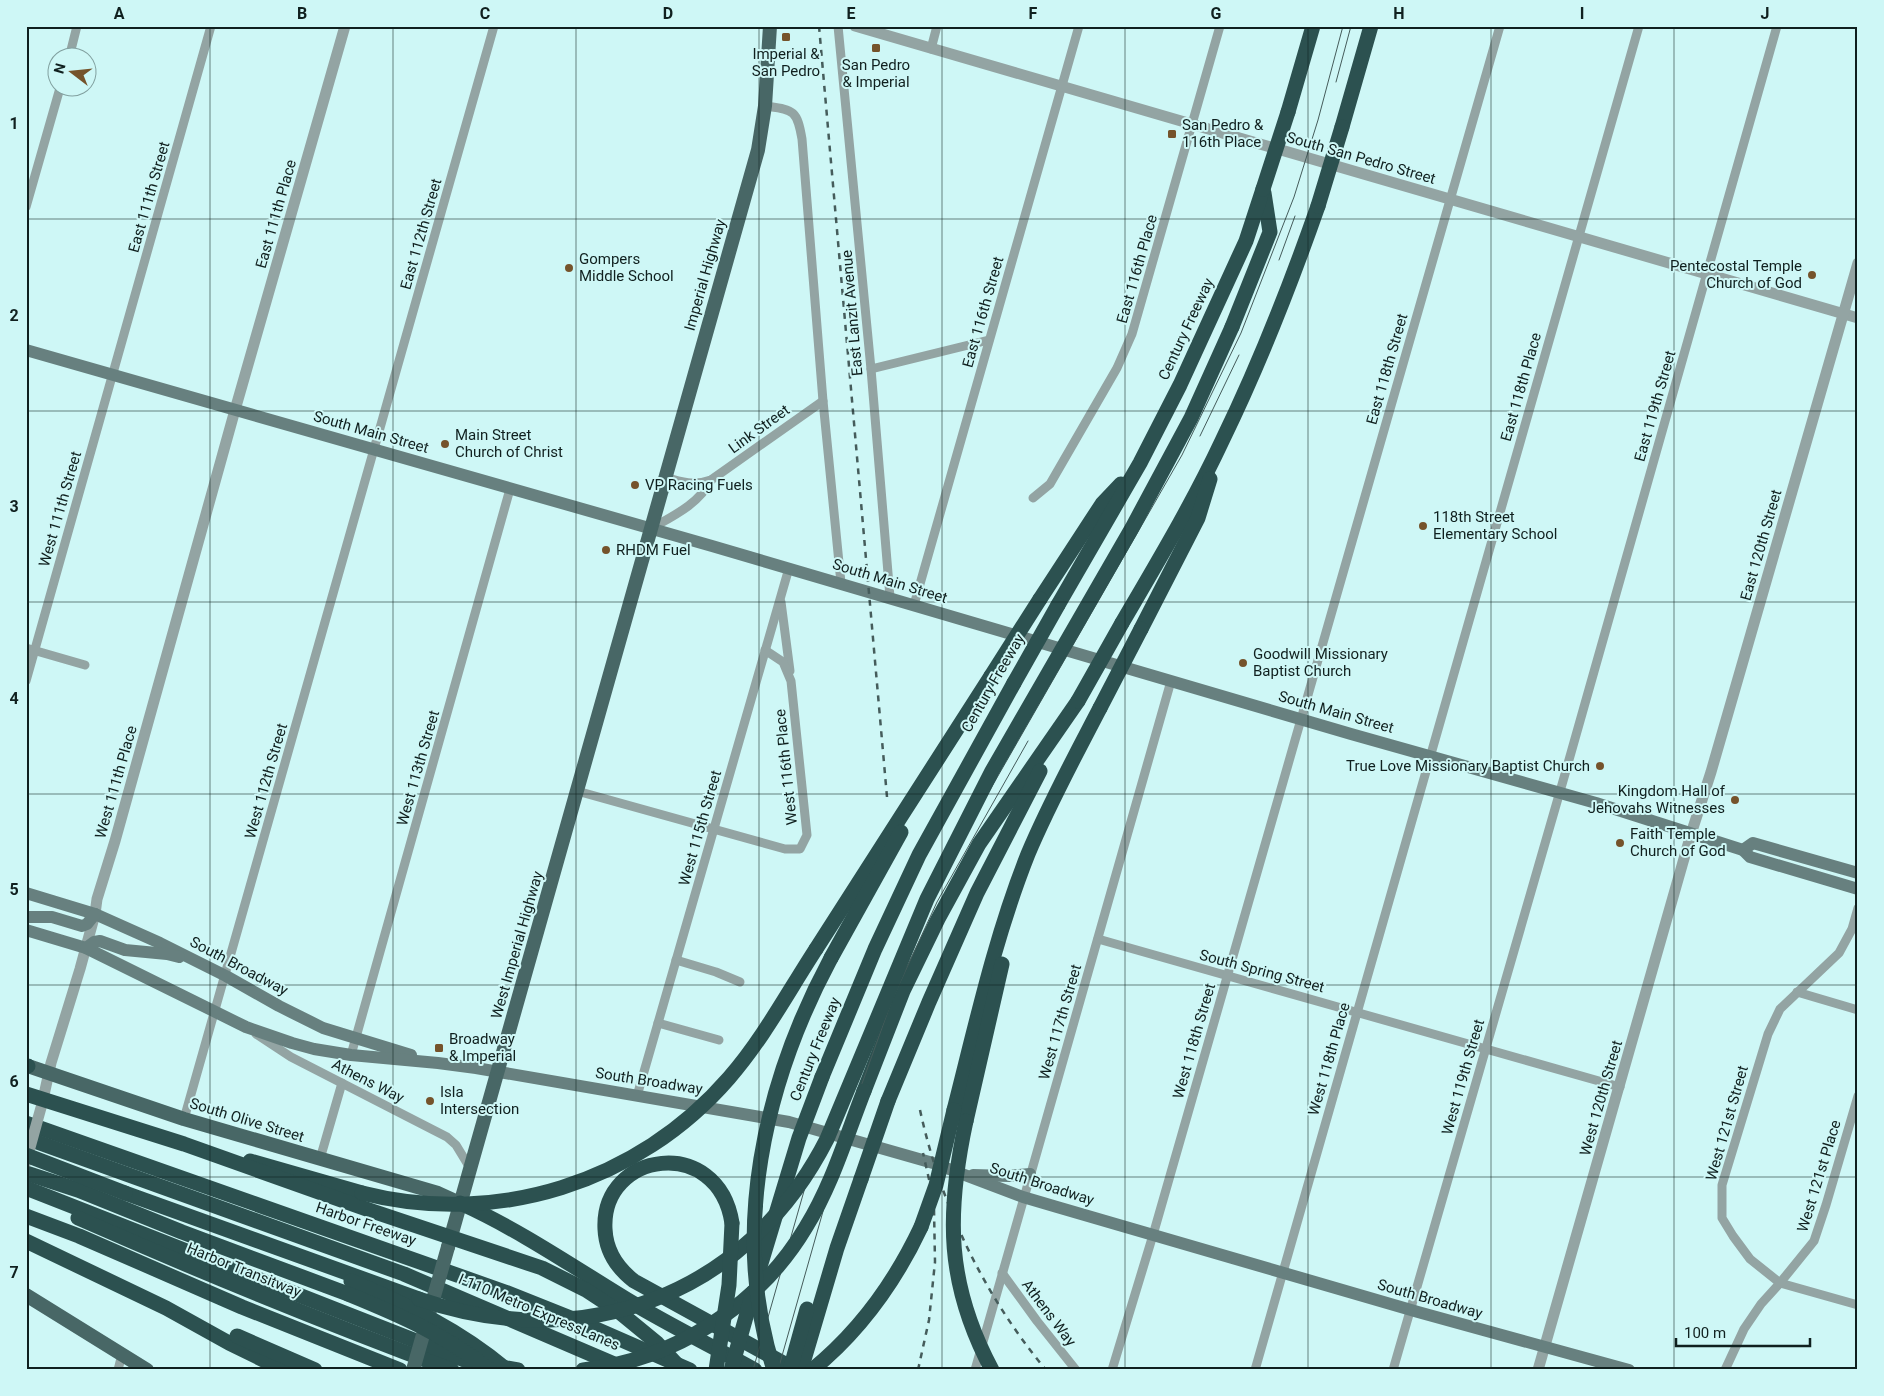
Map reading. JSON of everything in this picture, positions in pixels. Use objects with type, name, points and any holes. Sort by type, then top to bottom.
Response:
[{"type":"highway","name":"Century Freeway","points":[[731,1370],[783,1190],[822,1077],[875,949],[919,855],[1014,683],[1140,463],[1180,385],[1246,242],[1288,112],[1313,26]]},
{"type":"highway","points":[[790,1370],[812,1312],[826,1284],[888,1101],[977,892],[1044,762],[1174,532],[1222,442],[1272,329],[1318,206],[1371,26]]},
{"type":"highway","points":[[125,1193],[430,1303],[476,1315],[509,1320],[543,1321],[571,1319],[599,1315],[630,1307],[660,1297],[687,1284],[716,1267],[742,1247],[768,1224],[784,1205],[808,1174],[820,1152],[858,1066],[927,898],[952,847],[992,770],[1132,528],[1191,418],[1232,327],[1270,232],[1263,189]]},
{"type":"highway","points":[[812,1370],[849,1336],[878,1302],[893,1281],[921,1227],[936,1185],[986,985],[1006,915],[1031,848],[1067,772],[1198,518],[1222,442]]},
{"type":"highway","points":[[184,1144],[362,1193],[411,1202],[450,1205],[490,1203],[529,1197],[567,1187],[631,1159],[673,1131],[703,1106],[743,1061],[1102,504],[1140,463]]},
{"type":"highway","points":[[583,1370],[627,1362],[678,1342],[718,1320],[764,1282],[795,1244],[817,1208],[903,991],[938,919],[979,844],[1078,701]]},
{"type":"highway","points":[[992,1370],[966,1310],[958,1275],[954,1249],[953,1198],[957,1165],[1010,937],[1036,854],[1067,772]]},
{"type":"highway","points":[[774,1370],[763,1328],[757,1290],[754,1250],[756,1190],[766,1135],[781,1078],[804,1013],[830,958],[897,841],[920,787]]},
{"type":"highway","points":[[26,1094],[184,1144],[372,1212],[523,1261],[551,1272],[586,1290],[622,1314],[650,1336],[682,1370]]},
{"type":"highway","name":"Harbor Freeway","points":[[26,1123],[505,1292],[596,1328],[690,1370]]},
{"type":"highway","name":"I-110 Metro ExpressLanes","points":[[26,1138],[359,1257],[437,1287],[628,1370]]},
{"type":"highway","points":[[26,1155],[408,1306],[456,1332],[507,1370]]},
{"type":"highway","points":[[716,1370],[728,1291],[732,1230],[727,1202],[712,1180],[696,1169],[677,1164],[650,1166],[632,1174],[617,1188],[606,1212],[605,1231],[609,1251],[620,1268],[640,1284],[796,1370]]},
{"type":"highway","points":[[26,1173],[78,1190],[395,1313],[458,1346],[490,1370]]},
{"type":"highway","points":[[26,1188],[467,1361],[518,1370]]},
{"type":"highway","name":"Harbor Transitway","points":[[26,1196],[280,1304],[452,1370]]},
{"type":"highway","points":[[460,1203],[513,1231],[580,1269],[632,1302],[755,1370]]},
{"type":"highway","points":[[26,1216],[79,1236],[242,1306],[400,1370]]},
{"type":"highway","points":[[26,1241],[166,1308],[229,1343],[284,1370]]},
{"type":"highway","points":[[166,1308],[236,1335],[315,1370]]},
{"type":"highway","points":[[801,1370],[812,1312]]},
{"type":"main road","name":"Imperial Highway","points":[[650,529],[758,150],[765,106],[770,26]]},
{"type":"main road","name":"South Main Street","points":[[26,350],[841,583],[1300,719],[1630,813],[1743,850],[1750,858],[1858,889]]},
{"type":"main road","name":"West Imperial Highway","points":[[413,1370],[650,529]]},
{"type":"main road","name":"South Main Street","points":[[1743,850],[1753,843],[1858,872]]},
{"type":"main road","name":"South Broadway","points":[[26,893],[95,914],[160,943],[323,1028],[438,1062]]},
{"type":"main road","points":[[26,917],[52,916],[82,926],[87,924],[95,914]]},
{"type":"main road","name":"South Broadway","points":[[26,930],[86,948],[246,1027],[314,1049],[351,1055],[438,1062],[789,1122],[933,1163],[1023,1197],[1410,1310],[1629,1370]]},
{"type":"main road","points":[[86,948],[94,942],[100,941],[126,950],[167,954],[196,961]]},
{"type":"main road","name":"South Olive Street","points":[[27,1066],[184,1118],[438,1193],[460,1203]]},
{"type":"main road","points":[[966,1176],[1030,1174]]},
{"type":"main road","points":[[26,1295],[147,1370]]},
{"type":"street","points":[[71,48],[77,26]]},
{"type":"street","name":"East 111th Street","points":[[112,374],[211,26]]},
{"type":"street","name":"East 111th Place","points":[[235,410],[344,26]]},
{"type":"street","name":"East 112th Street","points":[[374,449],[494,26]]},
{"type":"street","name":"East Lanzit Avenue","points":[[838,26],[871,369],[890,598]]},
{"type":"street","name":"South San Pedro Street","points":[[855,26],[1858,318]]},
{"type":"street","points":[[930,49],[937,26]]},
{"type":"street","name":"East 116th Street","points":[[914,605],[1079,26]]},
{"type":"street","name":"East 116th Place","points":[[1033,498],[1050,484],[1116,368],[1132,334],[1220,26]]},
{"type":"street","name":"East 118th Street","points":[[1300,719],[1500,26]]},
{"type":"street","name":"East 118th Place","points":[[1429,755],[1638,26]]},
{"type":"street","name":"East 119th Street","points":[[1560,793],[1777,26]]},
{"type":"street","points":[[26,208],[57,98]]},
{"type":"street","points":[[765,106],[784,108],[794,112],[799,123],[802,139],[822,401],[841,583]]},
{"type":"street","name":"East 120th Street","points":[[1691,834],[1711,772],[1858,263]]},
{"type":"street","points":[[871,369],[989,340]]},
{"type":"street","name":"West 111th Street","points":[[26,680],[30,649],[112,374]]},
{"type":"street","name":"Link Street","points":[[665,477],[692,484],[700,484],[711,480],[822,401]]},
{"type":"street","name":"West 111th Place","points":[[26,1162],[48,1074],[86,948],[97,899],[115,841],[235,410]]},
{"type":"street","name":"West 112th Street","points":[[184,1118],[214,1010],[226,976],[374,449]]},
{"type":"street","name":"Link Street","points":[[650,529],[677,514],[704,493],[711,480]]},
{"type":"street","name":"West 113th Street","points":[[351,1055],[510,488]]},
{"type":"street","name":"West 115th Street","points":[[636,1096],[789,568]]},
{"type":"street","name":"West 116th Place","points":[[714,829],[785,849],[800,849],[807,835],[781,597]]},
{"type":"street","points":[[30,649],[86,665]]},
{"type":"street","name":"West 116th Place","points":[[765,650],[783,662],[791,681]]},
{"type":"street","name":"West 117th Street","points":[[975,1370],[1171,681]]},
{"type":"street","name":"West 118th Street","points":[[1112,1370],[1153,1235],[1300,719]]},
{"type":"street","name":"West 118th Place","points":[[1255,1370],[1429,755]]},
{"type":"street","points":[[577,791],[714,829]]},
{"type":"street","name":"West 119th Street","points":[[1393,1370],[1560,793]]},
{"type":"street","name":"West 120th Street","points":[[1538,1370],[1691,834]]},
{"type":"street","name":"West 121st Street","points":[[1780,1283],[1750,1259],[1732,1236],[1722,1218],[1722,1185],[1768,1034],[1780,1009],[1839,953],[1852,930],[1858,908]]},
{"type":"street","name":"South Spring Street","points":[[1098,939],[1620,1087]]},
{"type":"street","points":[[676,960],[716,972],[740,982]]},
{"type":"street","points":[[1797,992],[1858,1010]]},
{"type":"street","points":[[658,1023],[719,1040]]},
{"type":"street","name":"Athens Way","points":[[246,1027],[291,1057],[447,1137],[456,1145],[470,1168]]},
{"type":"street","points":[[320,1159],[342,1083]]},
{"type":"street","name":"West 121st Place","points":[[1780,1283],[1814,1241],[1858,1096]]},
{"type":"street","name":"Athens Way","points":[[1002,1273],[1076,1370]]},
{"type":"street","points":[[1725,1370],[1744,1329],[1761,1304],[1780,1283],[1858,1305]]},
{"type":"street","points":[[118,1370],[122,1354]]},
{"type":"tram line","points":[[753,1370],[806,1184],[844,1085],[883,997],[930,899],[983,802],[1182,455],[1241,333],[1294,197],[1318,120],[1343,26]]},
{"type":"tram line","points":[[1336,82],[1351,26]]},
{"type":"tram line","points":[[1279,260],[1295,216]]},
{"type":"tram line","points":[[1200,436],[1239,355]]},
{"type":"tram line","points":[[778,1370],[839,1155],[892,1000],[937,902],[1028,741]]},
{"type":"railway","points":[[819,26],[887,797]]},
{"type":"railway","points":[[920,1110],[940,1180],[967,1248],[1003,1311],[1023,1341],[1046,1370]]},
{"type":"railway","points":[[918,1370],[929,1320],[935,1262],[934,1209],[923,1153]]},
{"type":"place","name":"Imperial & San Pedro","points":[[786,37]]},
{"type":"place","name":"San Pedro & Imperial","points":[[876,48]]},
{"type":"place","name":"San Pedro & 116th Place","points":[[1172,134]]},
{"type":"place","name":"Gompers Middle School","points":[[569,268]]},
{"type":"place","name":"Pentecostal Temple Church of God","points":[[1812,275]]},
{"type":"place","name":"Main Street Church of Christ","points":[[445,444]]},
{"type":"place","name":"VP Racing Fuels","points":[[635,485]]},
{"type":"place","name":"118th Street Elementary School","points":[[1423,526]]},
{"type":"place","name":"RHDM Fuel","points":[[606,550]]},
{"type":"place","name":"Goodwill Missionary Baptist Church","points":[[1243,663]]},
{"type":"place","name":"True Love Missionary Baptist Church","points":[[1600,766]]},
{"type":"place","name":"Kingdom Hall of Jehovahs Witnesses","points":[[1735,800]]},
{"type":"place","name":"Faith Temple Church of God","points":[[1620,843]]},
{"type":"place","name":"Broadway & Imperial","points":[[439,1048]]},
{"type":"place","name":"Isla Intersection","points":[[430,1101]]}]
